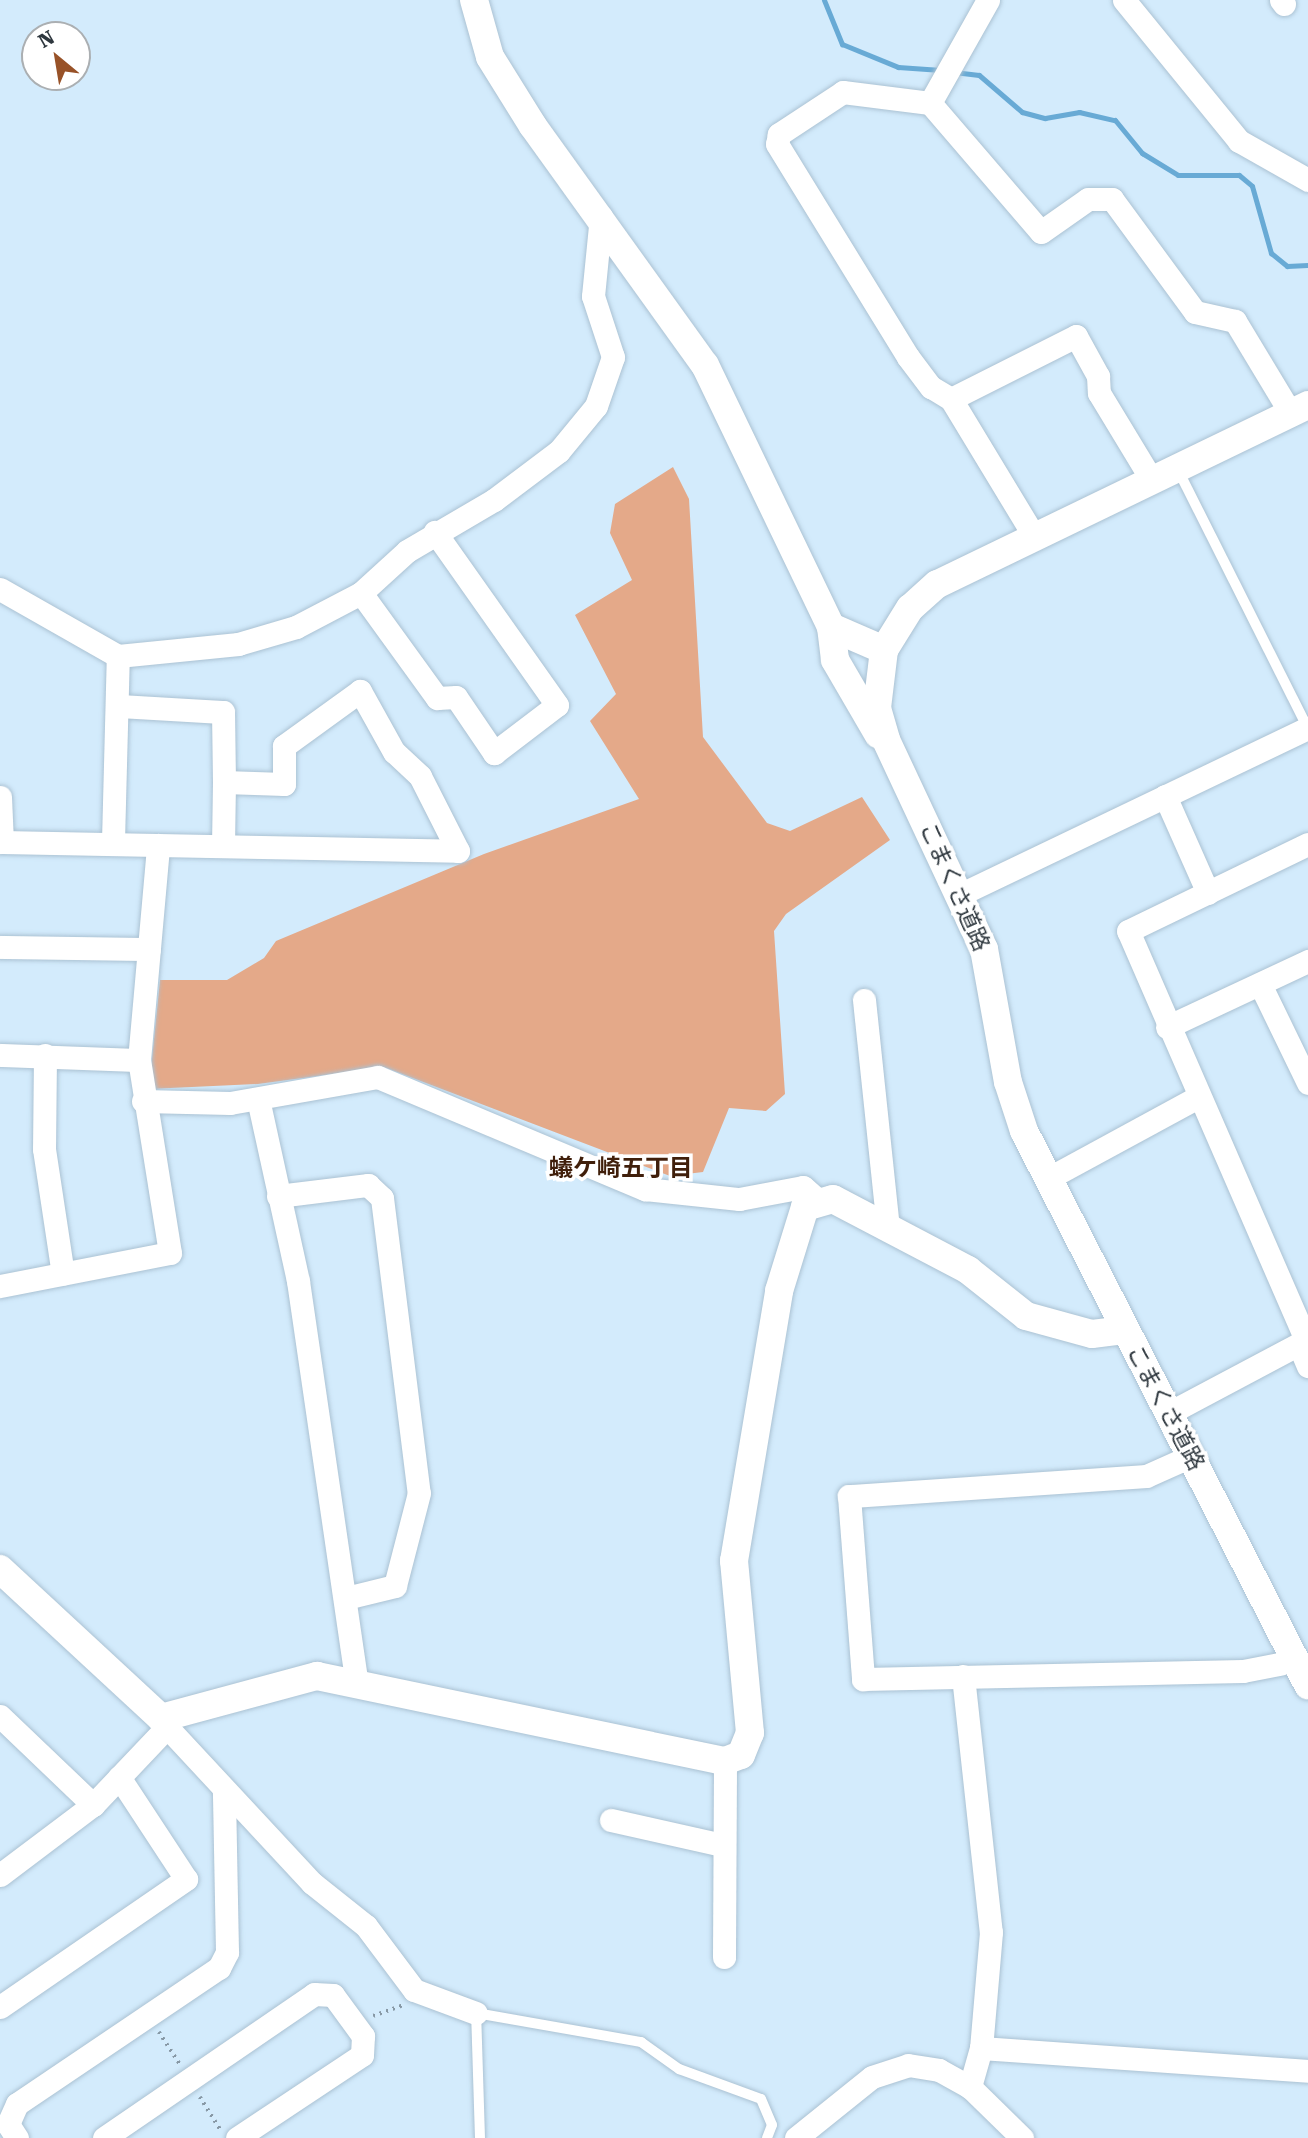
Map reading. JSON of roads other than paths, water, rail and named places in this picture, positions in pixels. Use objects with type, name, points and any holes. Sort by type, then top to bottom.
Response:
[{"type":"street","points":[[474,0],[490,57],[705,365],[831,627],[835,660],[849,690],[869,726],[886,740]]},
{"type":"street","points":[[930,103],[988,0]]},
{"type":"street","points":[[1124,0],[1239,141],[1307,179]]},
{"type":"street","points":[[1034,536],[951,399],[931,387],[908,357],[778,145],[779,134],[843,92],[930,103],[1041,232],[1088,199],[1112,199],[1195,312],[1235,321],[1300,409]]},
{"type":"street","points":[[0,589],[118,656],[238,644],[296,627],[361,593],[435,532],[495,500],[559,451],[596,406],[613,357],[593,296],[601,216]]},
{"type":"street","points":[[951,399],[1076,335],[1099,393],[1151,479]]},
{"type":"street","name":"こまくさ道路","points":[[1300,409],[1034,536],[922,594],[884,650],[877,708],[886,740],[984,949],[1008,1082],[1046,1179],[1308,1685]]},
{"type":"street","points":[[361,593],[437,698],[456,698],[494,753],[558,705],[435,532]]},
{"type":"street","points":[[831,627],[884,650]]},
{"type":"street","points":[[113,841],[118,656]]},
{"type":"street","points":[[0,797],[1,842],[113,841],[158,845],[458,851],[420,776],[394,752],[360,691],[284,746],[284,784],[224,782]]},
{"type":"street","points":[[118,706],[223,712],[223,846]]},
{"type":"street","points":[[959,895],[1308,728]]},
{"type":"street","points":[[1165,796],[1208,893]]},
{"type":"street","points":[[1308,844],[1128,931],[1304,1341],[1308,1366]]},
{"type":"street","points":[[0,1286],[170,1253],[143,1101],[139,1060],[158,845]]},
{"type":"street","points":[[0,947],[149,949]]},
{"type":"street","points":[[1167,1027],[1308,961]]},
{"type":"street","points":[[1259,985],[1308,1083]]},
{"type":"street","points":[[864,1000],[888,1230]]},
{"type":"street","points":[[0,1055],[139,1060]]},
{"type":"street","points":[[45,1055],[44,1149],[63,1274]]},
{"type":"street","points":[[143,1101],[258,1100],[378,1077],[645,1189],[739,1199],[803,1187],[817,1199]]},
{"type":"street","points":[[1046,1179],[1198,1097]]},
{"type":"street","points":[[258,1100],[298,1281],[356,1680]]},
{"type":"street","points":[[278,1196],[368,1185],[382,1198],[419,1493],[395,1586],[346,1598]]},
{"type":"street","points":[[0,1875],[93,1805],[167,1722],[317,1676],[356,1680],[725,1761],[741,1755],[750,1733],[734,1561],[779,1291],[805,1207],[817,1199],[833,1199],[968,1270],[1026,1316],[1092,1334],[1124,1330]]},
{"type":"street","points":[[1169,1413],[1304,1341]]},
{"type":"street","points":[[1191,1456],[1146,1476],[849,1496],[863,1679],[1243,1671],[1280,1664]]},
{"type":"street","points":[[0,1569],[142,1706],[167,1722],[224,1791],[312,1883],[366,1926],[414,1990],[476,2013]]},
{"type":"street","points":[[963,1676],[991,1932],[981,2048],[970,2087]]},
{"type":"street","points":[[0,1716],[93,1805]]},
{"type":"street","points":[[724,1957],[722,1845],[725,1761]]},
{"type":"street","points":[[0,2007],[186,1879],[119,1777]]},
{"type":"street","points":[[18,2138],[8,2124],[17,2104],[219,1968],[227,1952],[224,1791]]},
{"type":"street","points":[[611,1820],[722,1845]]},
{"type":"street","points":[[104,2138],[314,1994],[333,1995],[363,2036],[362,2055],[237,2138]]},
{"type":"street","points":[[981,2048],[1308,2071]]},
{"type":"street","points":[[796,2138],[872,2077],[908,2065],[939,2070],[970,2087],[1023,2138]]},
{"type":"lane","points":[[1177,467],[1308,728]]},
{"type":"lane","points":[[480,2138],[476,2013],[641,2042],[680,2069],[761,2099],[772,2124],[767,2138]]},
{"type":"waterway","points":[[824,0],[842,44],[898,67],[941,70]]},
{"type":"waterway","points":[[954,72],[979,75],[1022,112],[1045,118],[1079,112],[1115,120],[1142,153],[1178,175],[1239,175],[1252,186],[1271,253],[1287,266],[1308,265]]},
{"type":"district","name":"蟻ケ崎五丁目","points":[[621,1169]]}]
